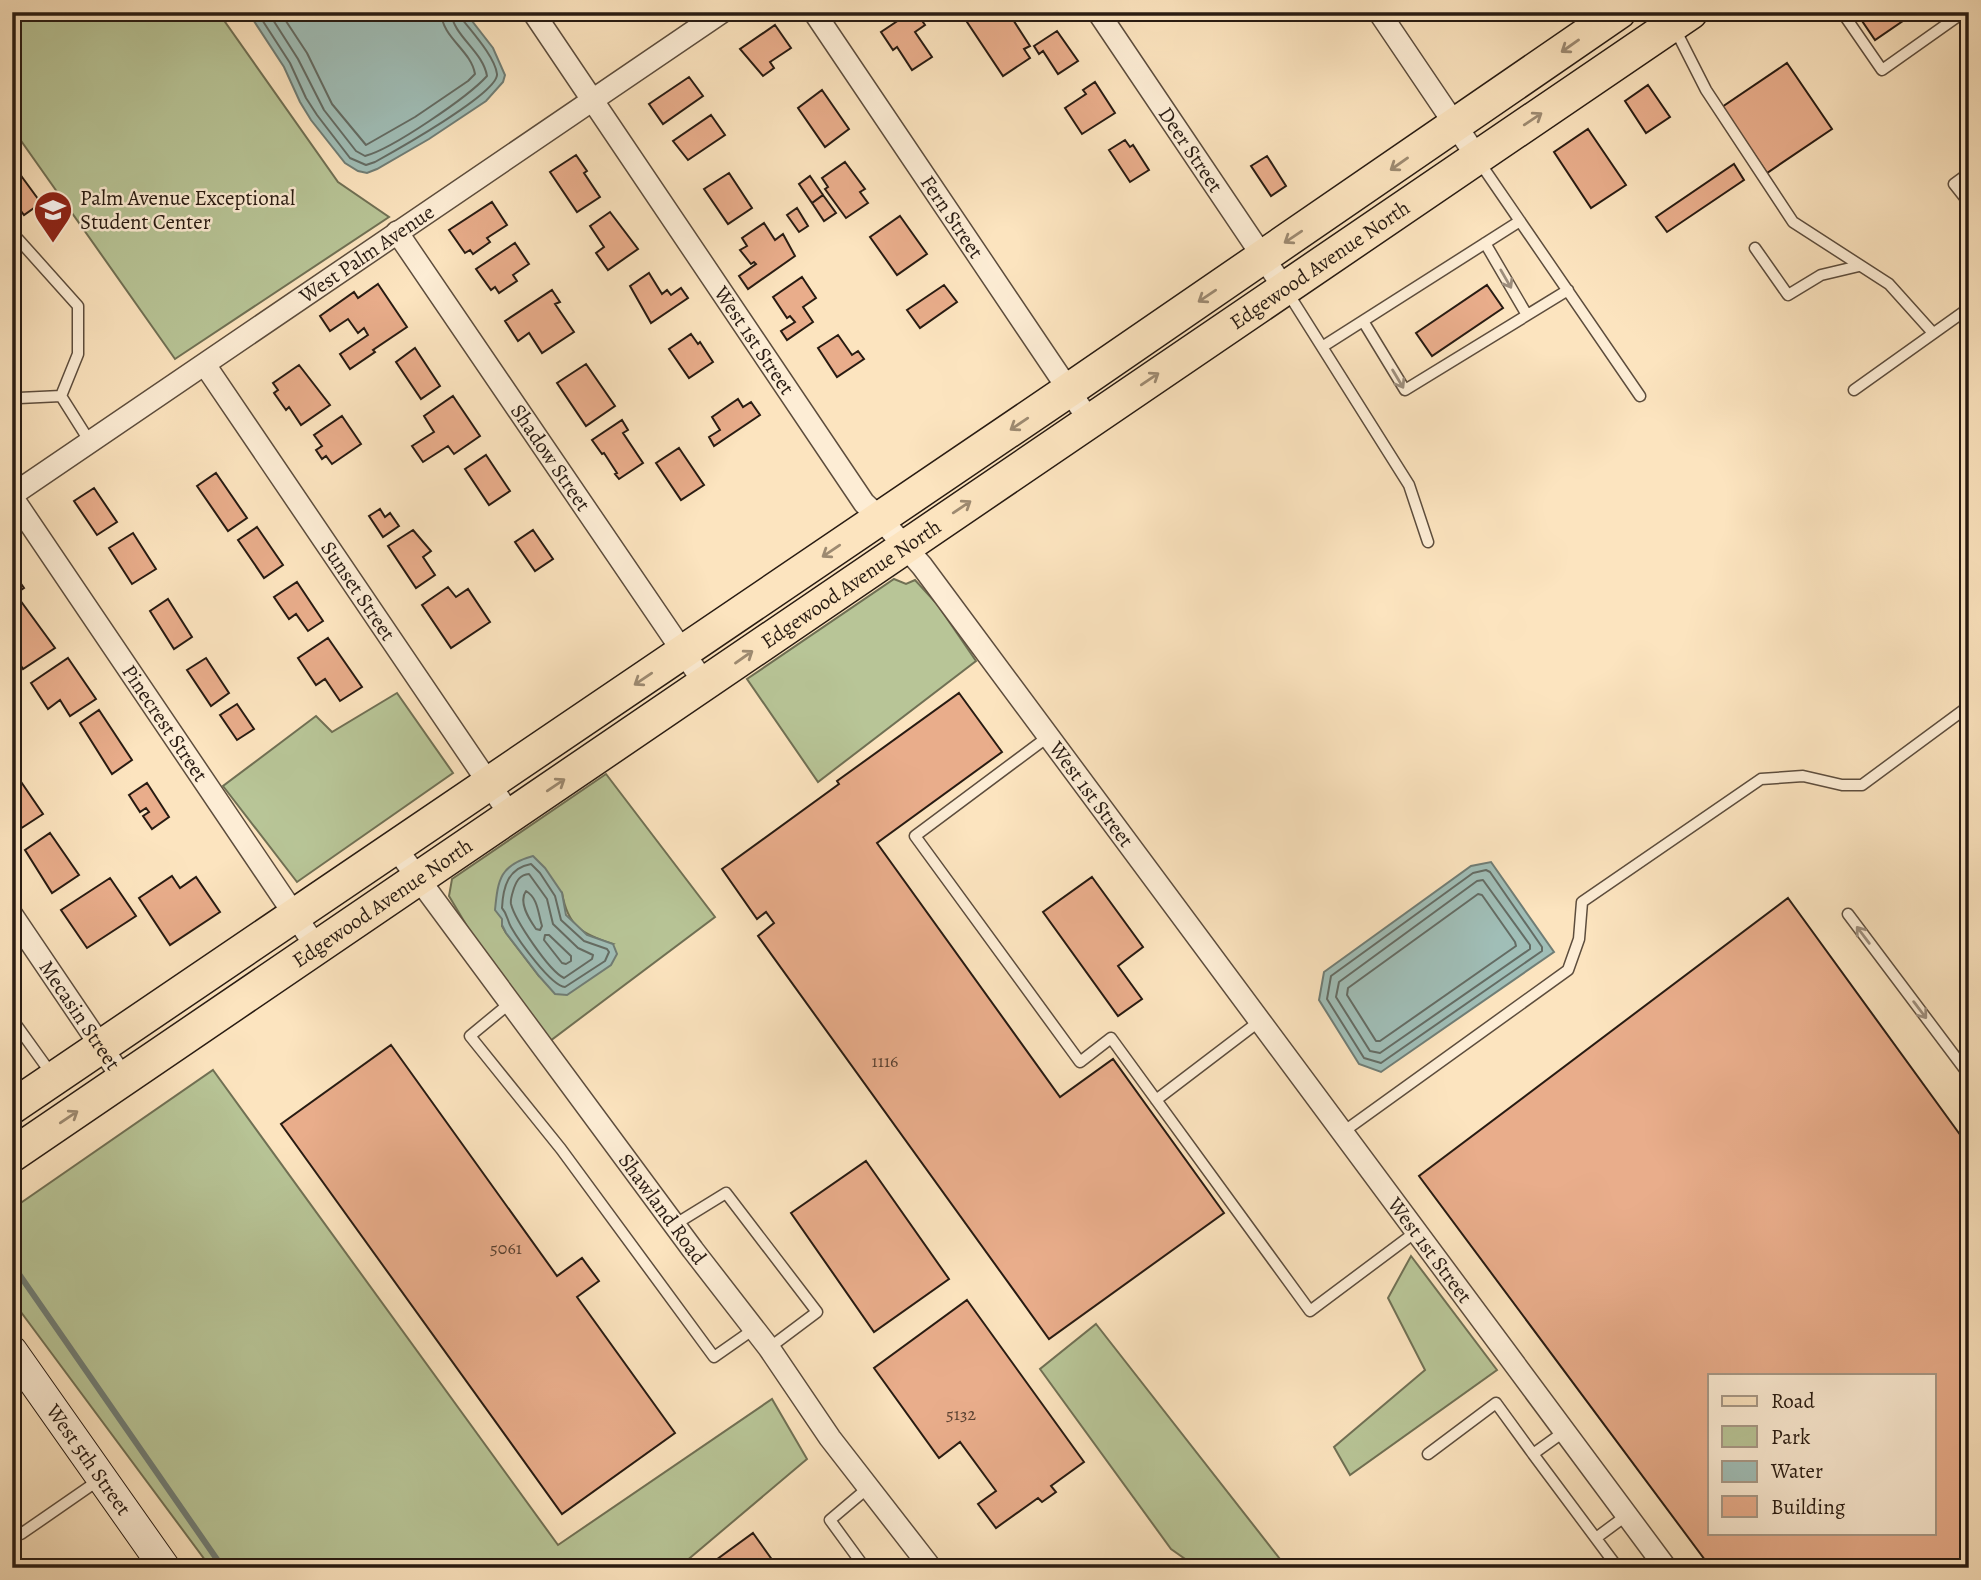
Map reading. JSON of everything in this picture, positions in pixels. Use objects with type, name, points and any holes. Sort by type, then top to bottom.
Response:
[{"type":"main road","name":"Edgewood Avenue North","points":[[12,1107],[1069,390],[1619,12]]},
{"type":"main road","name":"Edgewood Avenue North","points":[[12,1155],[1477,157],[1676,16]]},
{"type":"street","name":"West 1st Street","points":[[533,12],[864,503],[906,546],[1667,1568]]},
{"type":"street","name":"West Palm Avenue","points":[[12,496],[722,12]]},
{"type":"street","name":"Fern Street","points":[[814,12],[1089,420]]},
{"type":"street","name":"Deer Street","points":[[1098,12],[1284,288]]},
{"type":"street","points":[[1379,12],[1477,157]]},
{"type":"street","name":"Shadow Street","points":[[397,232],[705,684]]},
{"type":"street","name":"Sunset Street","points":[[205,365],[510,816]]},
{"type":"street","name":"Pinecrest Street","points":[[12,496],[317,948]]},
{"type":"street","name":"Shawland Road","points":[[395,847],[674,1225],[769,1348],[830,1438],[931,1568]]},
{"type":"street","name":"Mecasin Street","points":[[12,915],[123,1079]]},
{"type":"street","name":"West 5th Street","points":[[12,1351],[165,1568]]},
{"type":"lane","points":[[1842,12],[1882,70],[1964,12]]},
{"type":"lane","points":[[1676,16],[1706,90],[1793,222],[1889,284],[1933,334]]},
{"type":"lane","points":[[1477,157],[1640,396]]},
{"type":"lane","points":[[1969,173],[1954,184],[1969,204]]},
{"type":"lane","points":[[1322,347],[1520,221]]},
{"type":"lane","points":[[12,243],[18,239],[78,306],[78,355],[61,397]]},
{"type":"lane","points":[[1485,243],[1527,315]]},
{"type":"lane","points":[[1755,248],[1788,295],[1821,275],[1858,266]]},
{"type":"lane","points":[[1284,288],[1409,485],[1427,542]]},
{"type":"lane","points":[[1363,321],[1405,390],[1568,290]]},
{"type":"lane","points":[[1854,390],[1969,308]]},
{"type":"lane","points":[[12,395],[19,398],[61,397]]},
{"type":"lane","points":[[61,397],[90,442]]},
{"type":"lane","points":[[1343,1132],[1568,971],[1579,939],[1582,902],[1761,779],[1803,776],[1842,785],[1862,785],[1969,706]]},
{"type":"lane","points":[[1049,736],[915,836],[1080,1062],[1111,1038],[1310,1311],[1417,1231]]},
{"type":"lane","points":[[1848,914],[1969,1075]]},
{"type":"lane","points":[[510,1003],[470,1036],[561,1149],[714,1357],[754,1329]]},
{"type":"lane","points":[[12,1019],[55,1078]]},
{"type":"lane","points":[[1156,1100],[1261,1020]]},
{"type":"lane","points":[[674,1225],[726,1193],[817,1311],[769,1348]]},
{"type":"lane","points":[[1428,1454],[1496,1403],[1618,1568]]},
{"type":"lane","points":[[1533,1454],[1565,1431]]},
{"type":"lane","points":[[12,1522],[21,1534],[102,1478]]},
{"type":"lane","points":[[865,1568],[830,1520],[869,1486]]},
{"type":"lane","points":[[1596,1538],[1627,1515]]},
{"type":"green space","points":[[12,12],[218,12],[338,182],[389,217],[175,359],[12,128]]},
{"type":"green space","points":[[894,579],[906,584],[915,580],[937,604],[976,661],[818,782],[747,679]]},
{"type":"green space","points":[[397,693],[453,773],[297,882],[223,786],[316,716],[332,732]]},
{"type":"green space","points":[[606,774],[715,917],[550,1041],[480,948],[449,896],[452,879]],"holes":[[[562,893],[565,905],[578,927],[593,937],[613,944],[539,976],[506,933],[502,919]]]},
{"type":"green space","points":[[213,1070],[558,1545],[772,1399],[807,1459],[678,1568],[211,1568],[12,1300],[12,1209]]},
{"type":"green space","points":[[1411,1256],[1497,1370],[1350,1475],[1334,1447],[1425,1370],[1388,1298]]},
{"type":"green space","points":[[1096,1324],[1287,1568],[1198,1568],[1171,1549],[1040,1369]]},
{"type":"water","points":[[245,12],[465,12],[493,48],[505,75],[503,82],[486,101],[429,139],[377,169],[367,173],[358,171],[345,163],[311,120],[284,67],[250,15]]},
{"type":"water","points":[[533,856],[562,893],[566,915],[587,935],[613,944],[617,954],[611,965],[567,995],[555,994],[539,976],[506,933],[502,919],[495,910],[500,882],[507,869]]},
{"type":"water","points":[[1491,862],[1554,952],[1381,1072],[1359,1064],[1319,1000],[1324,972],[1471,866]]},
{"type":"building","points":[[911,12],[916,12],[925,25],[915,32],[932,57],[912,70],[897,47],[893,50],[881,32]]},
{"type":"building","points":[[975,12],[1008,12],[1030,46],[1024,49],[1030,58],[1003,76],[965,19]]},
{"type":"building","points":[[1856,12],[1916,12],[1875,40]]},
{"type":"building","points":[[775,25],[791,48],[770,62],[774,68],[763,76],[740,49]]},
{"type":"building","points":[[1057,31],[1078,61],[1058,74],[1043,51],[1039,54],[1034,46]]},
{"type":"building","points":[[1787,63],[1832,129],[1767,173],[1722,107]]},
{"type":"building","points":[[689,77],[703,96],[663,124],[649,104]]},
{"type":"building","points":[[1095,82],[1115,113],[1082,134],[1065,108],[1086,94],[1083,90]]},
{"type":"building","points":[[1648,85],[1670,117],[1646,133],[1625,101]]},
{"type":"building","points":[[822,90],[849,129],[825,147],[798,108]]},
{"type":"building","points":[[711,115],[725,135],[688,160],[673,141]]},
{"type":"building","points":[[1588,129],[1626,185],[1591,208],[1554,152]]},
{"type":"building","points":[[1125,140],[1130,147],[1133,145],[1149,170],[1130,182],[1109,150]]},
{"type":"building","points":[[576,155],[600,197],[577,212],[550,172]]},
{"type":"building","points":[[1267,156],[1286,186],[1271,196],[1251,166]]},
{"type":"building","points":[[845,162],[865,189],[860,192],[868,203],[846,218],[825,189],[828,187],[822,178]]},
{"type":"building","points":[[1734,164],[1744,180],[1667,232],[1656,217]]},
{"type":"building","points":[[729,173],[752,208],[728,224],[704,189]]},
{"type":"building","points":[[810,176],[823,195],[812,203],[799,184]]},
{"type":"building","points":[[22,177],[41,203],[24,215],[12,199],[12,184]]},
{"type":"building","points":[[823,195],[836,213],[824,221],[812,203]]},
{"type":"building","points":[[492,202],[507,225],[487,238],[490,242],[473,254],[470,250],[465,253],[449,230]]},
{"type":"building","points":[[797,208],[808,226],[799,232],[787,215]]},
{"type":"building","points":[[610,212],[638,249],[608,270],[596,253],[604,247],[590,226]]},
{"type":"building","points":[[900,216],[927,254],[897,275],[870,237]]},
{"type":"building","points":[[764,223],[775,240],[783,234],[795,256],[748,289],[739,276],[756,264],[751,264],[740,250],[747,246],[742,238]]},
{"type":"building","points":[[515,243],[529,264],[513,275],[517,281],[499,293],[495,287],[491,290],[476,269]]},
{"type":"building","points":[[649,273],[662,294],[667,290],[671,295],[681,288],[688,298],[651,323],[630,286]]},
{"type":"building","points":[[802,277],[816,298],[803,307],[813,322],[787,340],[781,331],[795,322],[790,316],[787,318],[773,297]]},
{"type":"building","points":[[378,284],[407,327],[350,369],[340,354],[368,335],[364,328],[358,333],[348,319],[330,331],[320,316],[354,292],[358,298]]},
{"type":"building","points":[[944,285],[957,302],[920,328],[907,310]]},
{"type":"building","points":[[1487,285],[1503,308],[1432,356],[1416,333]]},
{"type":"building","points":[[552,290],[560,302],[555,304],[574,332],[542,353],[529,333],[518,341],[505,321]]},
{"type":"building","points":[[691,334],[698,344],[700,342],[713,362],[689,378],[669,349]]},
{"type":"building","points":[[838,335],[852,355],[858,351],[864,359],[837,377],[818,348]]},
{"type":"building","points":[[415,348],[440,386],[421,399],[396,362]]},
{"type":"building","points":[[586,364],[615,406],[586,426],[557,383]]},
{"type":"building","points":[[299,365],[330,405],[301,425],[289,407],[286,410],[274,393],[278,390],[273,383]]},
{"type":"building","points":[[453,396],[480,436],[454,454],[448,446],[423,462],[412,446],[434,432],[424,416]]},
{"type":"building","points":[[738,399],[743,407],[751,402],[760,415],[714,446],[709,437],[720,430],[712,417]]},
{"type":"building","points":[[342,416],[361,444],[332,464],[326,456],[322,459],[316,450],[322,446],[314,435]]},
{"type":"building","points":[[622,420],[628,430],[623,433],[643,463],[619,479],[604,453],[602,454],[592,440]]},
{"type":"building","points":[[679,448],[704,485],[681,500],[656,463]]},
{"type":"building","points":[[486,455],[510,491],[489,505],[465,469]]},
{"type":"building","points":[[216,473],[247,518],[228,531],[197,486]]},
{"type":"building","points":[[94,488],[117,522],[97,535],[74,501]]},
{"type":"building","points":[[380,509],[385,517],[390,513],[399,526],[383,537],[369,516]]},
{"type":"building","points":[[257,527],[283,565],[264,578],[238,540]]},
{"type":"building","points":[[413,530],[431,551],[423,557],[435,575],[416,588],[388,546]]},
{"type":"building","points":[[533,530],[553,559],[535,571],[515,542]]},
{"type":"building","points":[[133,533],[156,569],[132,584],[109,548]]},
{"type":"building","points":[[12,571],[24,588],[12,596]]},
{"type":"building","points":[[297,582],[323,621],[308,631],[296,614],[289,619],[274,597]]},
{"type":"building","points":[[448,587],[456,597],[468,589],[490,622],[451,648],[422,605]]},
{"type":"building","points":[[168,599],[192,637],[174,649],[150,611]]},
{"type":"building","points":[[20,600],[55,648],[23,669],[16,658],[12,657],[12,604]]},
{"type":"building","points":[[328,638],[362,687],[340,701],[325,679],[316,685],[298,658]]},
{"type":"building","points":[[68,658],[96,699],[70,716],[60,700],[48,709],[31,683]]},
{"type":"building","points":[[206,658],[229,693],[211,706],[187,670]]},
{"type":"building","points":[[959,693],[1002,752],[877,843],[1060,1097],[1113,1059],[1224,1213],[1049,1339],[758,936],[774,923],[766,912],[757,919],[722,869]]},
{"type":"building","points":[[237,704],[254,729],[237,740],[220,715]]},
{"type":"building","points":[[99,710],[132,760],[112,774],[80,723]]},
{"type":"building","points":[[15,773],[43,814],[17,831],[12,825],[12,775]]},
{"type":"building","points":[[147,783],[169,817],[152,829],[143,816],[149,812],[146,808],[140,812],[129,795]]},
{"type":"building","points":[[50,833],[79,875],[52,893],[25,850]]},
{"type":"building","points":[[172,876],[180,888],[196,877],[220,912],[170,945],[139,898]]},
{"type":"building","points":[[1092,877],[1143,947],[1118,966],[1142,999],[1118,1016],[1043,912]]},
{"type":"building","points":[[110,878],[136,916],[87,948],[61,910]]},
{"type":"building","points":[[1788,898],[1969,1147],[1969,1568],[1711,1568],[1419,1176]]},
{"type":"building","points":[[391,1045],[557,1276],[582,1258],[599,1281],[577,1297],[675,1433],[562,1514],[281,1124]]},
{"type":"building","points":[[866,1161],[949,1279],[874,1332],[791,1213]]},
{"type":"building","points":[[967,1300],[1084,1462],[1051,1486],[1056,1492],[1042,1502],[1038,1498],[996,1528],[978,1504],[996,1491],[960,1442],[939,1458],[874,1368]]},
{"type":"building","points":[[753,1533],[778,1568],[705,1568]]},
{"type":"waterway","points":[[12,1264],[223,1568]]},
{"type":"place","name":"Palm Avenue Exceptional Student Center","points":[[53,244]]}]
